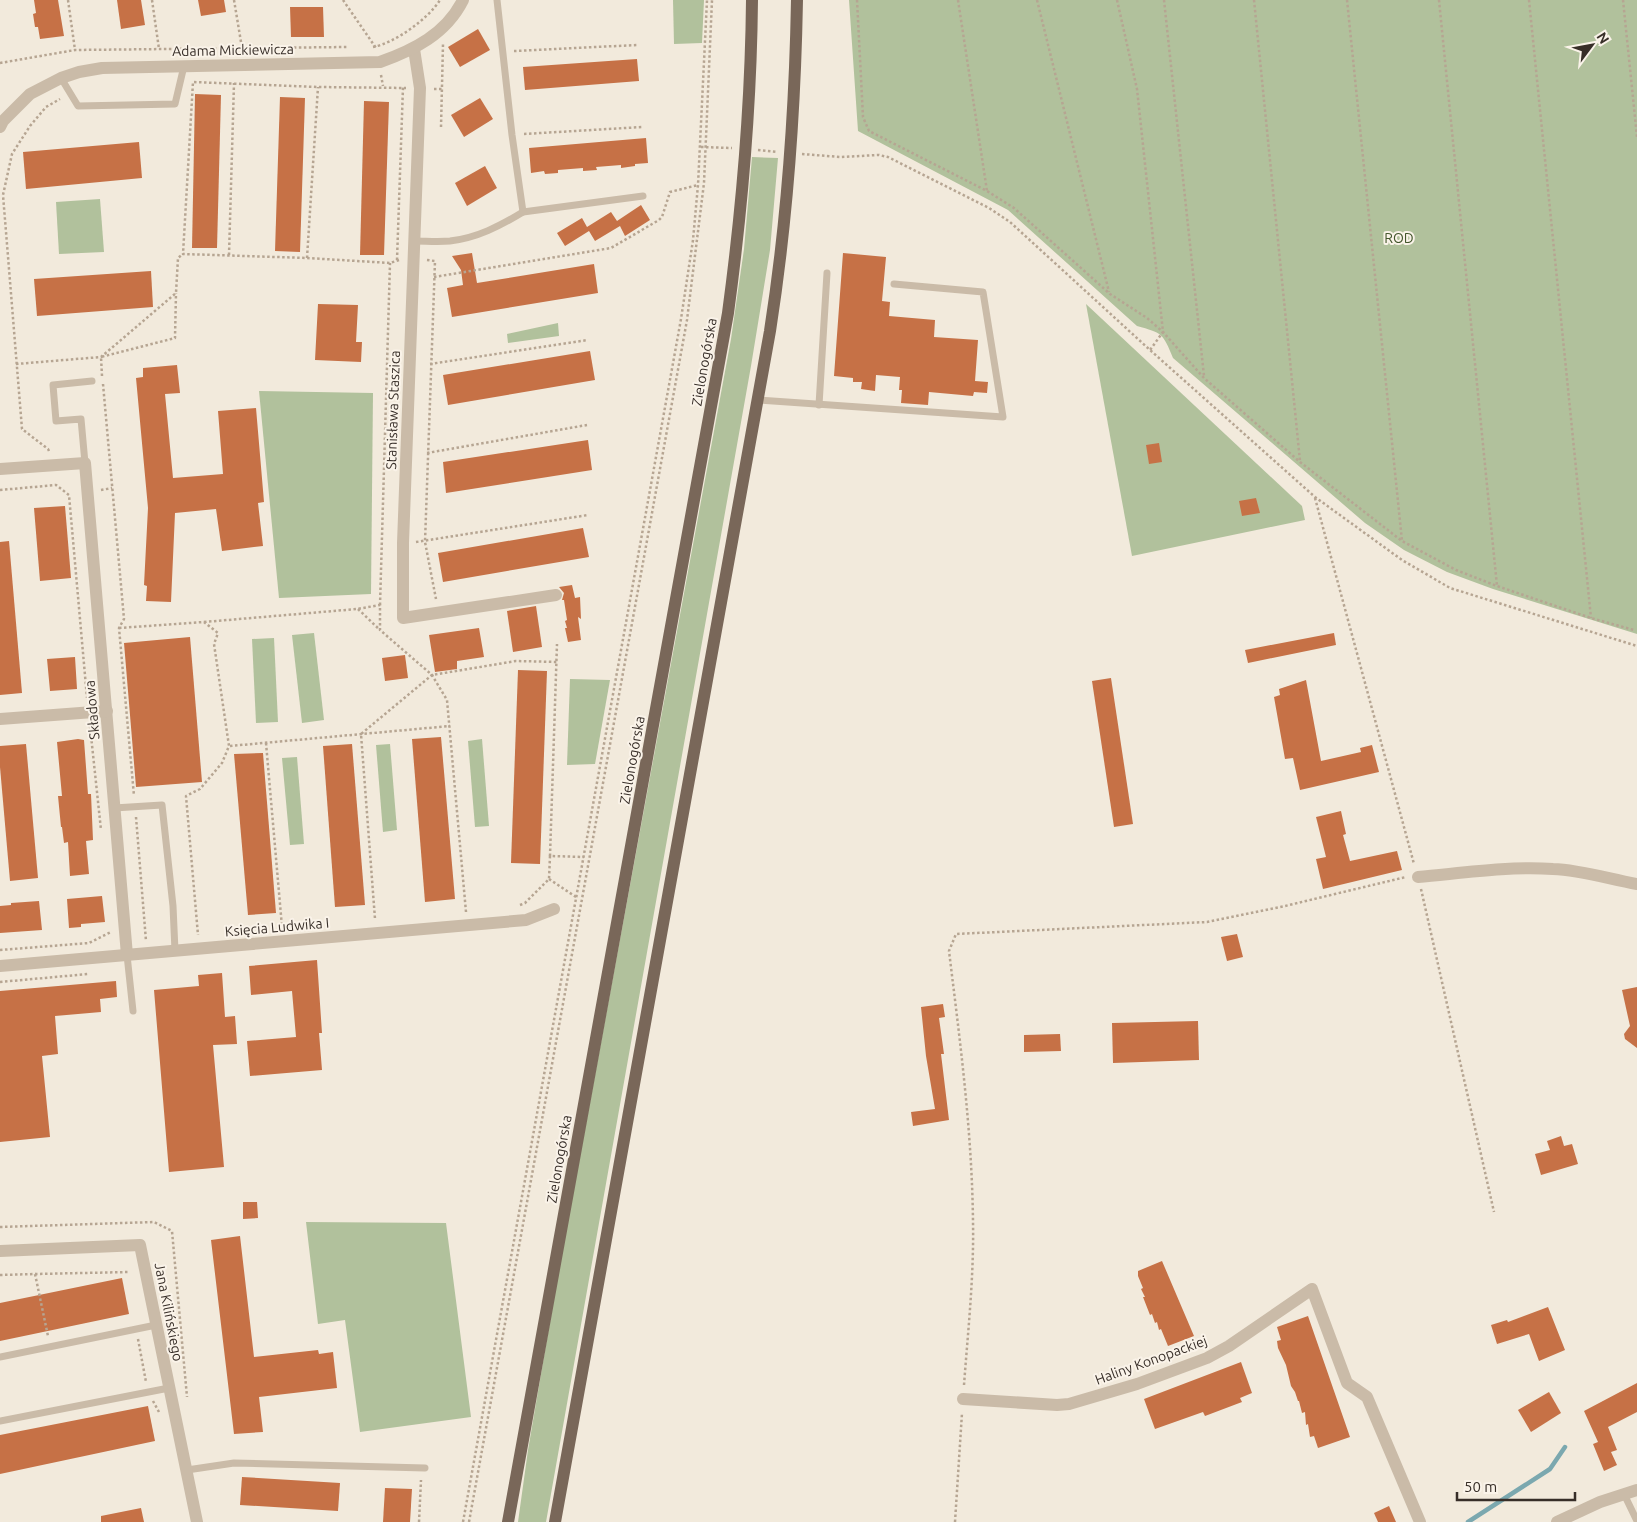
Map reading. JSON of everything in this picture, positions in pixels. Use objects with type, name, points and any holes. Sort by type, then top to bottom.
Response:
[{"type":"main road","name":"Zielonogórska","points":[[508,1522],[726,326],[743,179],[749,94],[752,0]]},
{"type":"main road","points":[[555,1522],[758,400],[776,290],[786,206],[792,127],[796,0]]},
{"type":"street","name":"Adama Mickiewicza","points":[[0,127],[3,121],[30,94],[61,78],[79,72],[102,68],[380,62],[414,49],[448,22],[457,12],[463,0]]},
{"type":"street","name":"Stanisława Staszica","points":[[414,49],[420,88],[403,544],[402,618],[556,595]]},
{"type":"street","points":[[0,468],[85,463]]},
{"type":"street","name":"Składowa","points":[[85,463],[127,955]]},
{"type":"street","points":[[0,719],[107,711]]},
{"type":"street","points":[[1418,876],[1516,868],[1555,869],[1637,884]]},
{"type":"street","name":"Księcia Ludwika I","points":[[0,966],[526,920],[554,908]]},
{"type":"street","name":"Jana Kilińskiego","points":[[0,1251],[140,1245],[197,1522]]},
{"type":"street","name":"Haliny Konopackiej","points":[[963,1399],[1058,1406],[1138,1384],[1206,1358],[1229,1346],[1312,1289],[1347,1383],[1367,1397],[1420,1522]]},
{"type":"street","points":[[1557,1522],[1600,1502],[1637,1490]]},
{"type":"lane","points":[[497,0],[512,135],[523,212]]},
{"type":"lane","points":[[61,78],[78,106],[175,104],[184,66]]},
{"type":"lane","points":[[414,241],[450,241],[472,236],[491,230],[523,212],[643,196]]},
{"type":"lane","points":[[819,405],[828,273]]},
{"type":"lane","points":[[758,400],[1002,417],[983,292],[894,284]]},
{"type":"lane","points":[[85,463],[81,419],[56,421],[53,385],[92,382]]},
{"type":"lane","points":[[114,808],[162,805],[176,951]]},
{"type":"lane","points":[[127,955],[133,1011]]},
{"type":"lane","points":[[0,1356],[156,1325]]},
{"type":"lane","points":[[0,1421],[169,1388]]},
{"type":"lane","points":[[187,1470],[234,1463],[423,1468]]},
{"type":"lane","points":[[1624,1494],[1637,1521]]},
{"type":"path","points":[[68,0],[75,50]]},
{"type":"path","points":[[152,0],[159,49]]},
{"type":"path","points":[[234,0],[242,48]]},
{"type":"path","points":[[344,0],[375,47],[380,62],[383,86]]},
{"type":"path","points":[[366,47],[375,47],[406,31],[426,16],[440,0]]},
{"type":"path","points":[[463,1522],[681,319],[698,185],[707,0]]},
{"type":"path","points":[[469,1522],[687,320],[704,183],[712,0]]},
{"type":"path","points":[[857,0],[863,117],[870,131],[987,191],[1014,208],[1110,294],[1147,318],[1163,332],[1204,378],[1300,462],[1402,541],[1456,570],[1497,586],[1591,618],[1634,630]]},
{"type":"path","points":[[958,0],[987,191]]},
{"type":"path","points":[[1037,0],[1110,294]]},
{"type":"path","points":[[1117,0],[1137,89],[1163,332],[1150,350]]},
{"type":"path","points":[[1164,0],[1204,378]]},
{"type":"path","points":[[1254,0],[1300,462]]},
{"type":"path","points":[[1347,0],[1402,541]]},
{"type":"path","points":[[1439,0],[1497,586]]},
{"type":"path","points":[[1529,0],[1591,618]]},
{"type":"path","points":[[1623,0],[1637,137]]},
{"type":"path","points":[[441,128],[443,42]]},
{"type":"path","points":[[502,52],[636,45]]},
{"type":"path","points":[[0,63],[75,50],[356,47]]},
{"type":"path","points":[[183,254],[193,82],[442,89]]},
{"type":"path","points":[[229,255],[234,83]]},
{"type":"path","points":[[306,258],[318,87]]},
{"type":"path","points":[[397,260],[403,87]]},
{"type":"path","points":[[51,465],[48,449],[22,429],[3,195],[12,154],[30,126],[46,107],[70,94]]},
{"type":"path","points":[[512,135],[642,127]]},
{"type":"path","points":[[808,154],[888,156],[990,208],[1010,222],[1314,497],[1402,560],[1450,588],[1637,646]]},
{"type":"path","points":[[434,277],[611,248],[659,220],[670,192],[698,185]]},
{"type":"path","points":[[16,364],[101,357],[175,338],[178,258],[183,254],[390,263],[397,260],[414,260]]},
{"type":"path","points":[[434,261],[425,542],[439,613]]},
{"type":"path","points":[[380,630],[390,263]]},
{"type":"path","points":[[101,357],[176,293]]},
{"type":"path","points":[[430,364],[588,340]]},
{"type":"path","points":[[101,357],[124,619],[119,628],[147,953]]},
{"type":"path","points":[[428,453],[587,425]]},
{"type":"path","points":[[0,490],[56,485],[69,495],[101,837]]},
{"type":"path","points":[[1314,497],[1418,876],[1494,1212]]},
{"type":"path","points":[[382,543],[425,542],[588,515]]},
{"type":"path","points":[[119,628],[357,609],[380,605]]},
{"type":"path","points":[[357,609],[432,675],[447,700],[466,912]]},
{"type":"path","points":[[175,938],[198,936],[186,796],[200,788],[222,762],[229,746],[214,644],[218,633],[204,622]]},
{"type":"path","points":[[519,906],[525,903],[549,879],[557,644]]},
{"type":"path","points":[[361,734],[432,675],[516,661],[557,662]]},
{"type":"path","points":[[229,746],[450,726]]},
{"type":"path","points":[[361,734],[375,919],[366,920]]},
{"type":"path","points":[[266,743],[282,929],[291,928]]},
{"type":"path","points":[[550,856],[584,857]]},
{"type":"path","points":[[955,1522],[974,1224],[971,1140],[949,951],[956,934],[1207,922],[1418,876]]},
{"type":"path","points":[[549,879],[576,897]]},
{"type":"path","points":[[0,950],[89,943],[111,932]]},
{"type":"path","points":[[0,982],[93,974]]},
{"type":"path","points":[[0,1275],[130,1271],[132,1280]]},
{"type":"path","points":[[35,1274],[50,1347]]},
{"type":"path","points":[[136,1329],[148,1393],[159,1411],[161,1420]]},
{"type":"path","points":[[419,1522],[423,1468]]},
{"type":"green space","points":[[673,0],[704,0],[702,43],[674,44]]},
{"type":"green space","name":"ROD","points":[[849,0],[1637,0],[1637,634],[1493,589],[1447,572],[1404,550],[1365,523],[1173,358],[1167,343],[1161,335],[1152,330],[1137,326],[1008,210],[858,131]]},
{"type":"green space","points":[[752,157],[778,158],[770,250],[751,366],[546,1522],[518,1522],[528,1450],[558,1275],[731,339],[744,249]]},
{"type":"green space","points":[[100,199],[104,252],[59,254],[56,202]]},
{"type":"green space","points":[[1086,304],[1302,506],[1305,520],[1132,556]]},
{"type":"green space","points":[[558,323],[559,336],[508,343],[507,334]]},
{"type":"green space","points":[[259,391],[373,393],[371,594],[279,598]]},
{"type":"green space","points":[[314,633],[324,720],[302,723],[292,635]]},
{"type":"green space","points":[[274,638],[278,722],[256,723],[252,639]]},
{"type":"green space","points":[[570,679],[610,680],[595,764],[567,765]]},
{"type":"green space","points":[[482,739],[489,826],[475,827],[468,741]]},
{"type":"green space","points":[[390,744],[397,830],[383,832],[376,745]]},
{"type":"green space","points":[[297,757],[304,844],[290,845],[282,758]]},
{"type":"green space","points":[[306,1222],[446,1223],[471,1417],[360,1432],[345,1320],[318,1324]]},
{"type":"building","points":[[34,0],[58,0],[64,36],[40,39],[38,27],[35,27],[33,14],[36,13]]},
{"type":"building","points":[[117,0],[141,0],[145,25],[121,29]]},
{"type":"building","points":[[198,0],[224,0],[226,12],[201,16]]},
{"type":"building","points":[[290,7],[323,7],[324,37],[291,37]]},
{"type":"building","points":[[478,29],[490,50],[460,67],[448,47]]},
{"type":"building","points":[[637,59],[639,81],[525,90],[523,67]]},
{"type":"building","points":[[195,94],[221,95],[217,248],[192,248]]},
{"type":"building","points":[[280,97],[305,98],[300,252],[275,251]]},
{"type":"building","points":[[480,98],[493,119],[464,137],[451,115]]},
{"type":"building","points":[[364,101],[389,102],[384,255],[360,255]]},
{"type":"building","points":[[646,138],[648,163],[621,168],[621,165],[596,167],[597,170],[583,171],[583,168],[558,170],[558,173],[545,174],[544,171],[531,173],[529,148]]},
{"type":"building","points":[[139,142],[142,178],[26,189],[23,152]]},
{"type":"building","points":[[485,166],[497,188],[467,206],[455,183]]},
{"type":"building","points":[[641,205],[650,220],[625,236],[620,226],[595,241],[589,231],[565,246],[557,233],[582,218],[587,227],[611,212],[617,221]]},
{"type":"building","points":[[472,253],[477,283],[594,264],[598,293],[452,317],[447,288],[463,285],[461,270],[452,256]]},
{"type":"building","points":[[843,253],[886,257],[882,301],[890,302],[889,316],[935,320],[934,337],[978,340],[975,381],[988,382],[987,393],[974,392],[973,396],[929,392],[928,405],[901,403],[900,377],[876,375],[875,391],[861,389],[862,382],[853,382],[853,378],[834,376]]},
{"type":"building","points":[[151,271],[153,307],[37,316],[34,279]]},
{"type":"building","points":[[318,304],[358,305],[356,342],[362,342],[361,362],[315,360]]},
{"type":"building","points":[[590,351],[595,380],[448,405],[443,375]]},
{"type":"building","points":[[177,365],[180,393],[165,394],[173,478],[223,474],[218,411],[256,408],[264,502],[258,503],[263,546],[222,551],[216,509],[175,513],[171,602],[146,601],[147,586],[144,585],[148,508],[136,378],[143,377],[143,368]]},
{"type":"building","points":[[588,440],[592,470],[446,493],[443,462]]},
{"type":"building","points":[[1159,443],[1162,462],[1149,464],[1146,445]]},
{"type":"building","points":[[1256,498],[1260,513],[1242,516],[1239,501]]},
{"type":"building","points":[[65,506],[71,578],[40,581],[34,508]]},
{"type":"building","points":[[583,528],[589,557],[443,582],[438,553]]},
{"type":"building","points":[[9,541],[22,693],[0,695],[0,542]]},
{"type":"building","points":[[572,585],[575,598],[580,597],[581,619],[578,617],[581,640],[568,642],[565,628],[567,628],[565,621],[567,620],[564,600],[562,600],[564,593],[559,587]]},
{"type":"building","points":[[536,606],[542,647],[513,652],[507,611]]},
{"type":"building","points":[[479,628],[484,657],[457,661],[457,669],[435,672],[429,635]]},
{"type":"building","points":[[1334,633],[1336,645],[1248,663],[1245,650]]},
{"type":"building","points":[[190,637],[202,782],[136,787],[124,643]]},
{"type":"building","points":[[405,655],[408,678],[385,681],[382,658]]},
{"type":"building","points":[[75,657],[77,689],[50,691],[47,659]]},
{"type":"building","points":[[518,670],[547,671],[540,864],[511,863]]},
{"type":"building","points":[[1111,678],[1133,824],[1114,827],[1092,681]]},
{"type":"building","points":[[1306,680],[1321,761],[1361,752],[1360,748],[1372,745],[1379,772],[1300,790],[1293,758],[1285,759],[1274,697],[1280,695],[1279,689]]},
{"type":"building","points":[[441,737],[455,899],[425,902],[412,739]]},
{"type":"building","points":[[84,740],[88,794],[91,794],[93,840],[86,841],[89,874],[70,876],[68,842],[64,843],[61,827],[58,796],[62,796],[57,742]]},
{"type":"building","points":[[26,744],[38,878],[10,881],[0,767],[0,746]]},
{"type":"building","points":[[352,744],[365,905],[335,907],[323,746]]},
{"type":"building","points":[[263,753],[276,913],[248,915],[234,754]]},
{"type":"building","points":[[1341,811],[1346,834],[1343,835],[1350,861],[1397,851],[1402,870],[1323,889],[1316,859],[1326,857],[1316,817]]},
{"type":"building","points":[[102,896],[105,922],[81,924],[81,927],[69,928],[67,899]]},
{"type":"building","points":[[39,901],[42,930],[0,933],[0,906],[11,905],[11,903]]},
{"type":"building","points":[[1237,934],[1243,957],[1227,961],[1221,937]]},
{"type":"building","points":[[317,960],[322,1033],[319,1033],[322,1070],[250,1076],[247,1041],[296,1037],[292,991],[251,995],[249,966]]},
{"type":"building","points":[[222,973],[225,1017],[235,1016],[237,1044],[213,1045],[224,1167],[169,1172],[154,990],[199,986],[198,975]]},
{"type":"building","points":[[116,981],[117,997],[100,999],[101,1012],[55,1016],[58,1054],[42,1056],[50,1137],[0,1142],[0,991]]},
{"type":"building","points":[[1637,987],[1637,1048],[1625,1039],[1624,1034],[1630,1026],[1622,990]]},
{"type":"building","points":[[943,1004],[945,1017],[939,1018],[944,1054],[941,1054],[949,1120],[913,1126],[911,1112],[935,1109],[926,1056],[921,1007]]},
{"type":"building","points":[[1198,1021],[1199,1060],[1113,1063],[1112,1023]]},
{"type":"building","points":[[1060,1034],[1061,1051],[1024,1052],[1024,1035]]},
{"type":"building","points":[[1561,1136],[1564,1146],[1572,1144],[1578,1164],[1541,1175],[1535,1154],[1550,1150],[1547,1141]]},
{"type":"building","points":[[243,1202],[257,1202],[258,1218],[243,1219]]},
{"type":"building","points":[[240,1236],[254,1357],[318,1350],[319,1354],[333,1352],[337,1388],[259,1397],[263,1432],[234,1434],[211,1240]]},
{"type":"building","points":[[1162,1261],[1194,1336],[1168,1346],[1161,1329],[1159,1330],[1157,1322],[1155,1323],[1152,1314],[1150,1315],[1138,1276],[1138,1271]]},
{"type":"building","points":[[122,1278],[129,1314],[0,1341],[0,1303]]},
{"type":"building","points":[[1548,1307],[1565,1350],[1539,1361],[1529,1334],[1497,1344],[1491,1325],[1507,1320],[1508,1322]]},
{"type":"building","points":[[1308,1316],[1350,1437],[1318,1448],[1314,1436],[1310,1437],[1308,1424],[1306,1425],[1305,1412],[1302,1413],[1299,1401],[1291,1386],[1277,1341],[1281,1340],[1277,1327]]},
{"type":"building","points":[[1241,1362],[1252,1393],[1240,1398],[1242,1402],[1205,1416],[1203,1412],[1155,1429],[1144,1399]]},
{"type":"building","points":[[1637,1383],[1637,1412],[1608,1427],[1617,1450],[1611,1452],[1617,1465],[1604,1471],[1593,1444],[1598,1442],[1584,1411]]},
{"type":"building","points":[[1549,1392],[1561,1413],[1531,1432],[1518,1410]]},
{"type":"building","points":[[148,1406],[155,1441],[0,1474],[0,1435]]},
{"type":"building","points":[[242,1477],[340,1483],[338,1511],[240,1505]]},
{"type":"building","points":[[385,1488],[412,1489],[410,1522],[383,1522]]},
{"type":"building","points":[[1389,1506],[1396,1522],[1378,1522],[1374,1513]]},
{"type":"building","points":[[141,1508],[144,1522],[101,1522],[101,1516]]},
{"type":"waterway","points":[[1468,1522],[1550,1469],[1565,1447]]}]
